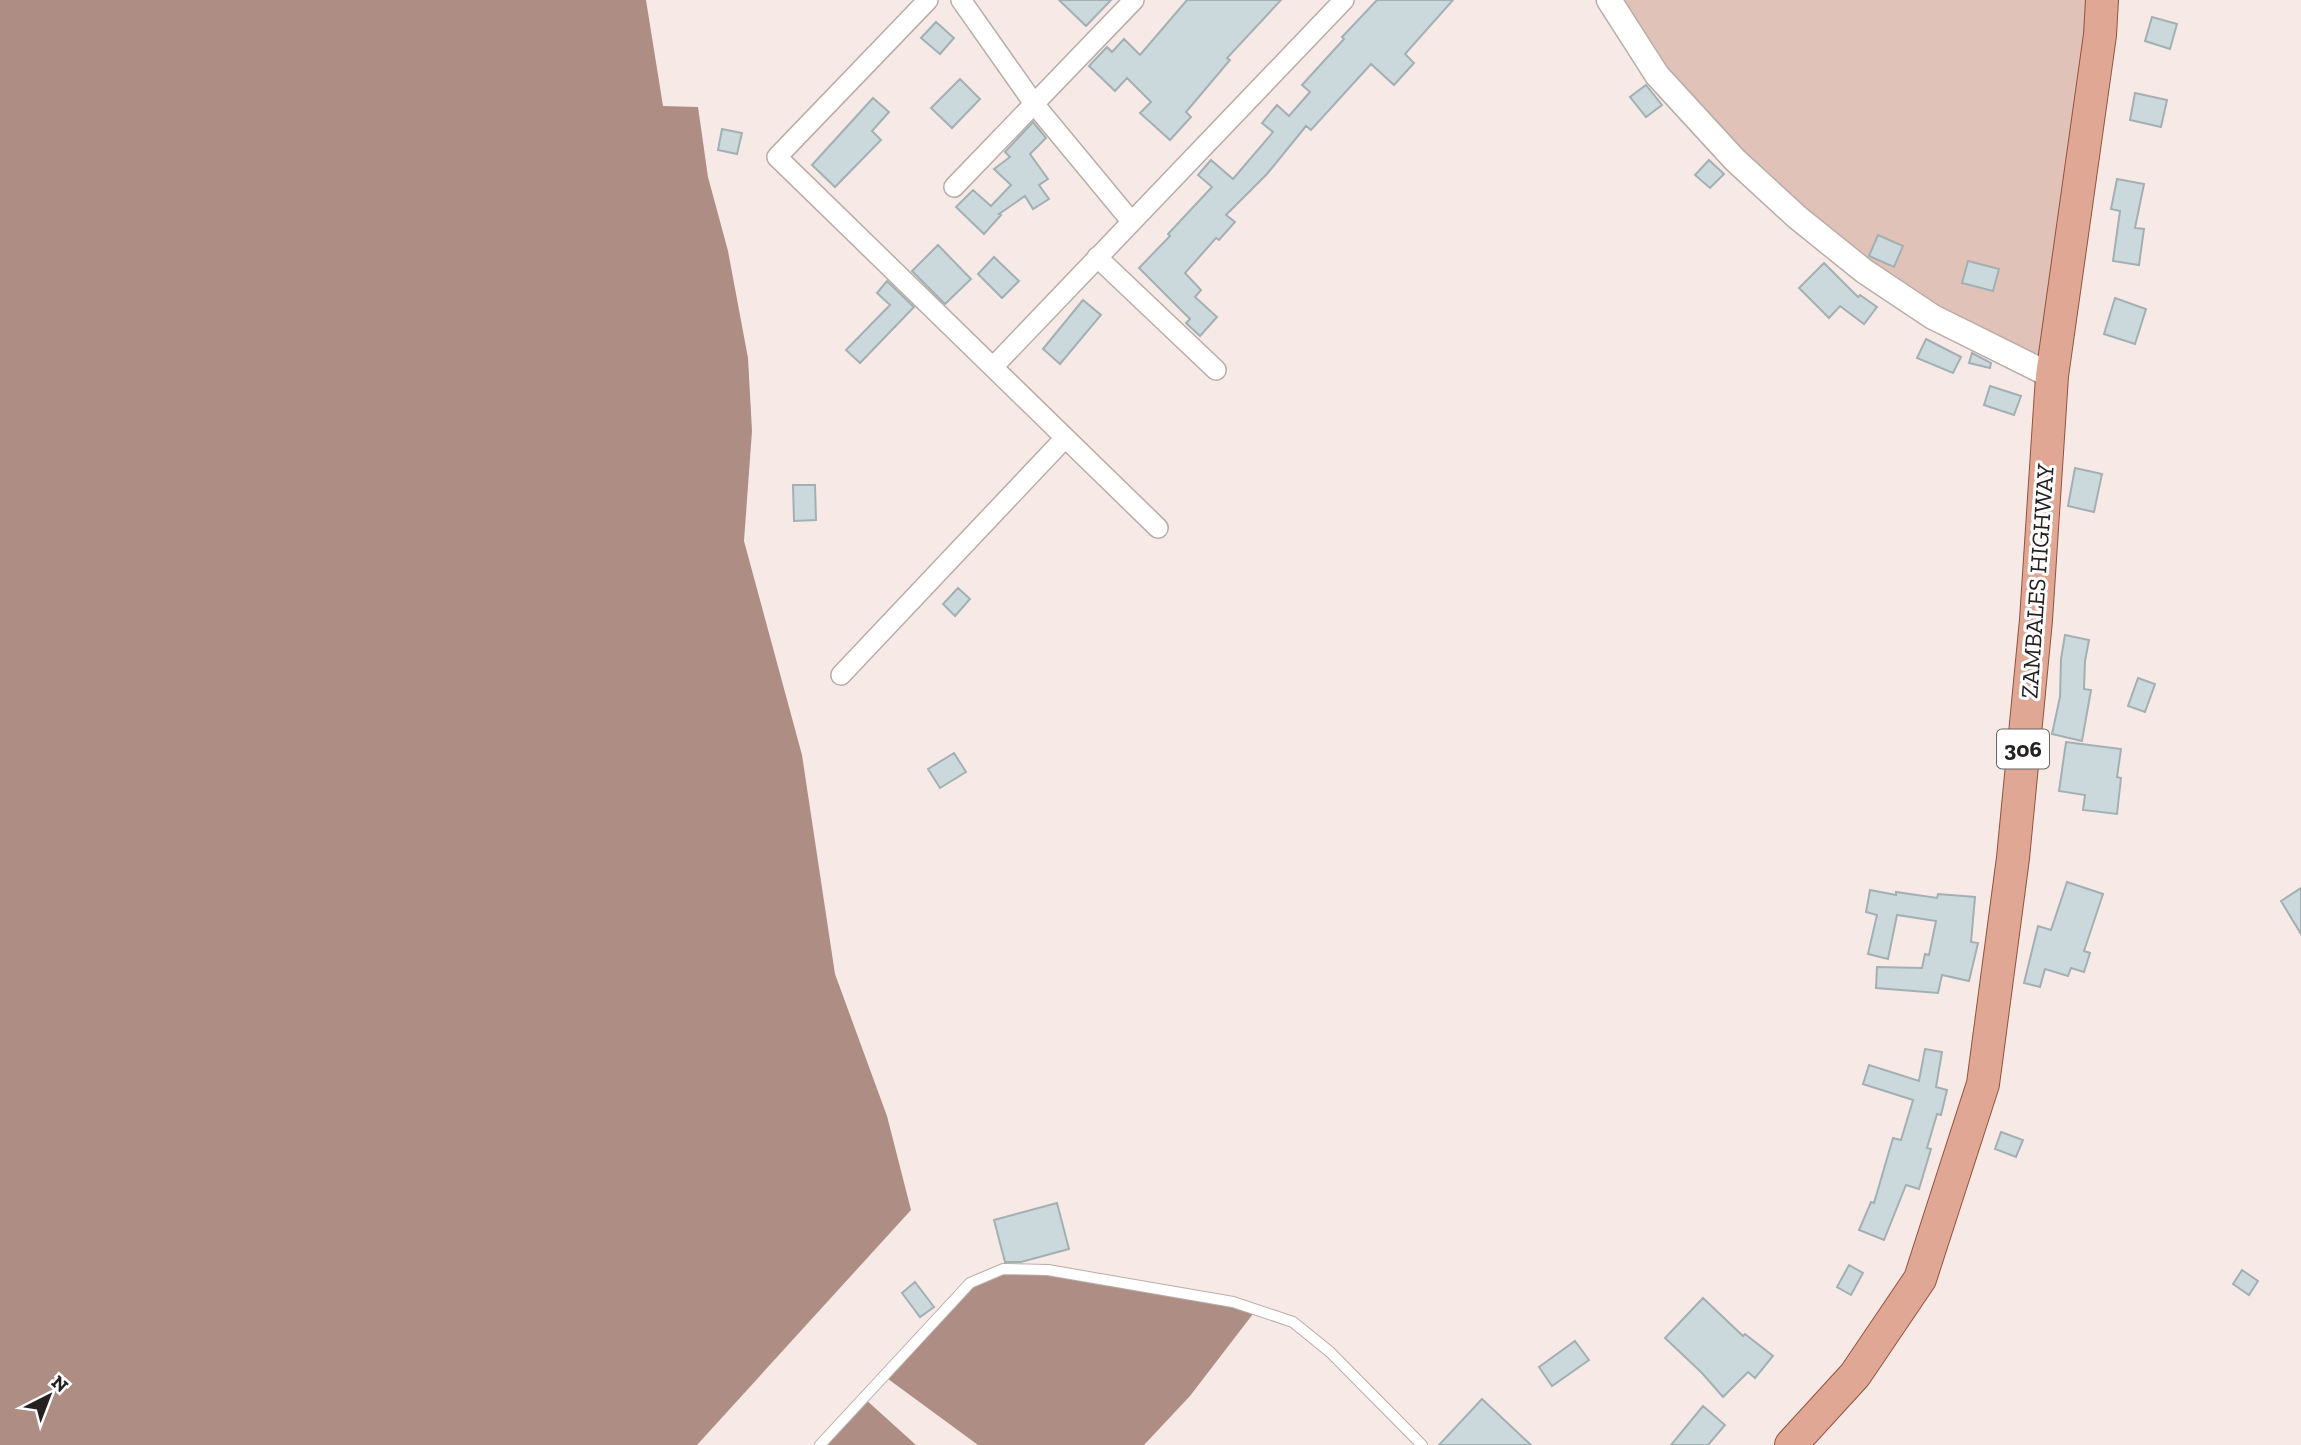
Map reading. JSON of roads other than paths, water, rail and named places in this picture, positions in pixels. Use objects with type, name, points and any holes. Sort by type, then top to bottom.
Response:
[{"type":"main road","name":"ZAMBALES HIGHWAY","points":[[1791,1445],[1855,1375],[1920,1279],[1983,1084],[2012,859],[2035,633],[2052,376],[2100,35],[2102,0]]},
{"type":"street","points":[[928,0],[777,157],[1158,528]]},
{"type":"street","points":[[961,0],[1035,105],[1130,221]]},
{"type":"street","points":[[954,187],[1135,0]]},
{"type":"street","points":[[993,367],[1344,0]]},
{"type":"street","points":[[1609,0],[1657,75],[1735,160],[1797,217],[1864,271],[1933,317],[2052,376]]},
{"type":"street","points":[[1097,257],[1216,370]]},
{"type":"street","points":[[841,675],[1065,438]]},
{"type":"lane","points":[[820,1445],[970,1283],[1003,1269],[1048,1270],[1233,1302],[1293,1322],[1330,1352],[1422,1445]]}]
